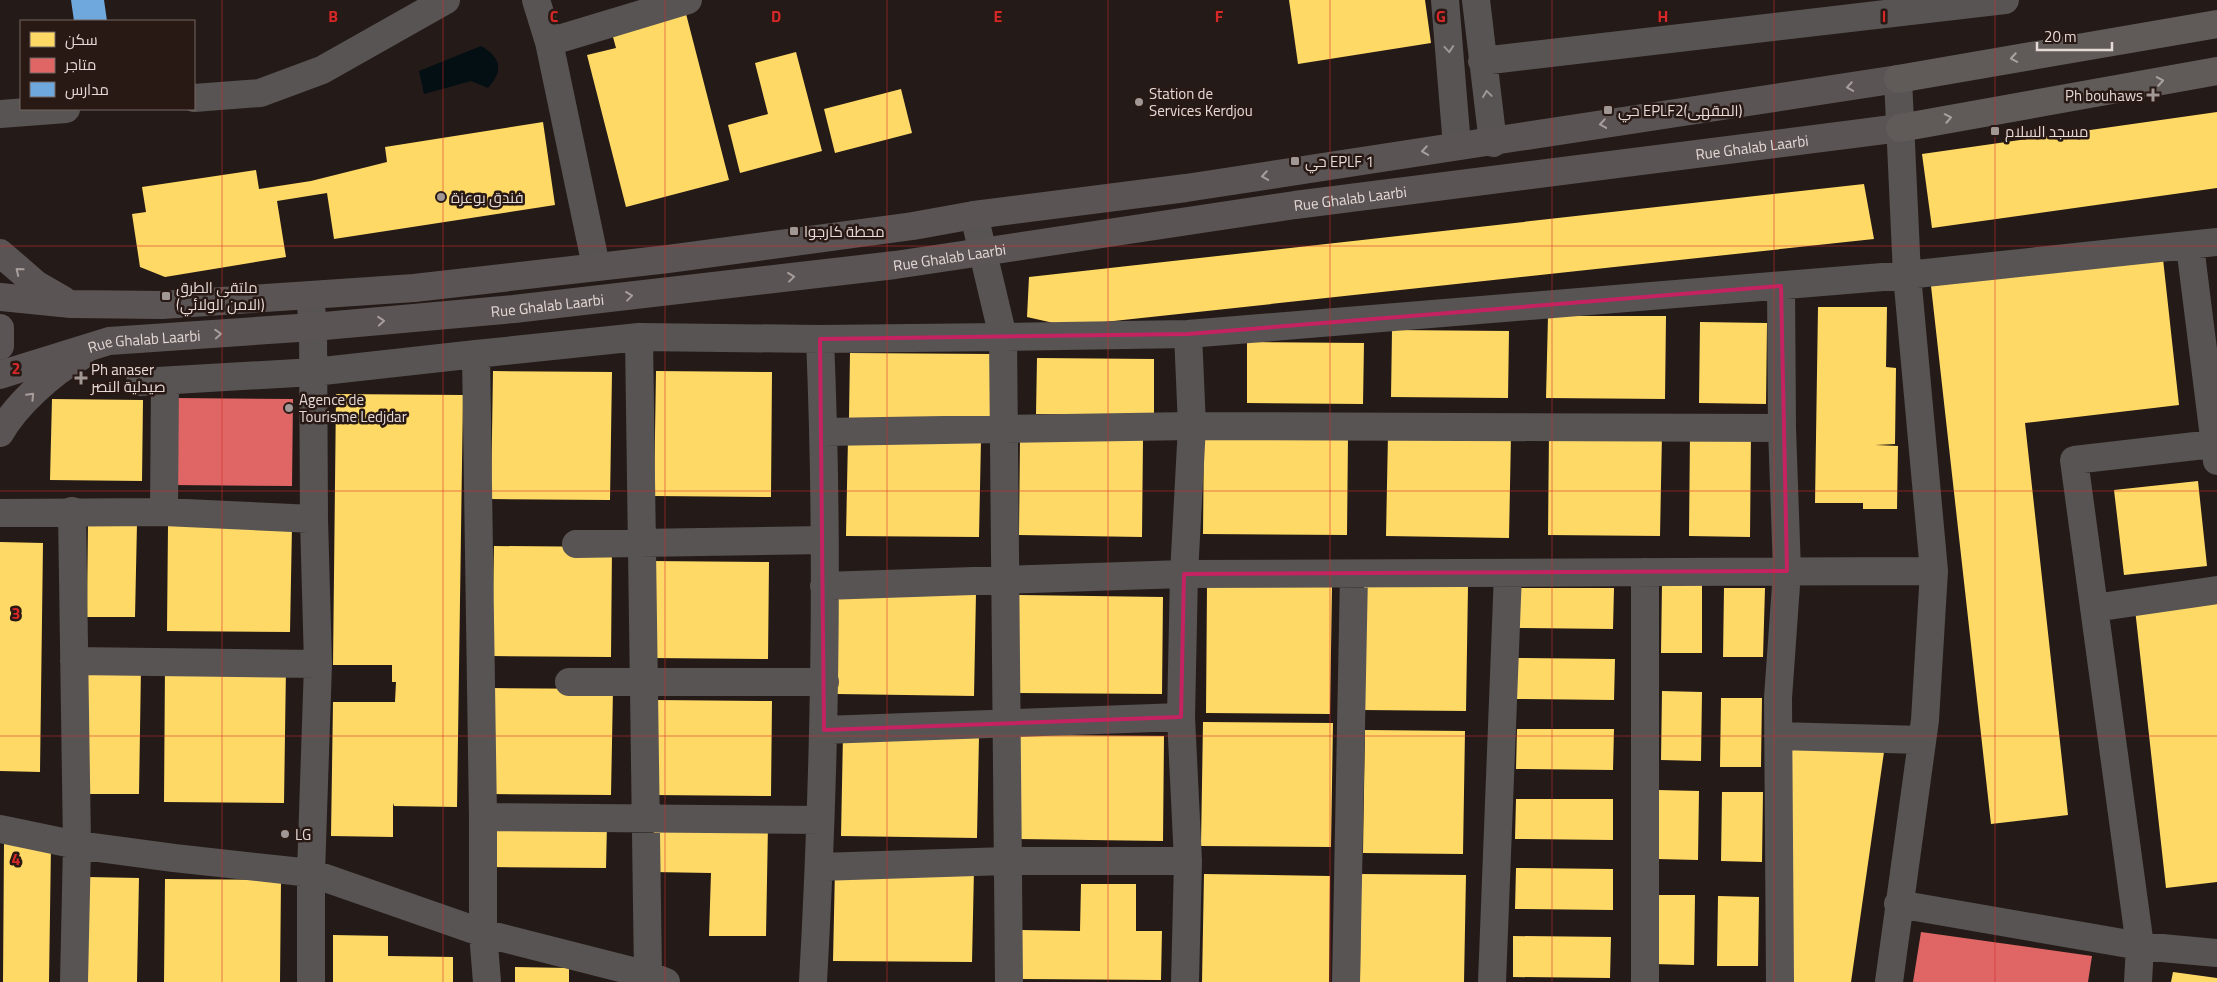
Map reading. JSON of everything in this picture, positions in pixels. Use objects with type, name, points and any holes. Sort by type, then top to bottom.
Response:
[{"type":"highway","points":[[1898,79],[2217,24]]},
{"type":"highway","points":[[1900,128],[2217,71]]},
{"type":"main road","name":"Rue Ghalab Laarbi","points":[[0,298],[71,304],[186,305],[414,288],[903,227],[974,215],[1228,182],[1898,79]]},
{"type":"main road","name":"Rue Ghalab Laarbi","points":[[0,375],[109,341],[313,327],[514,309],[895,266],[1234,214],[1900,128]]},
{"type":"main road","points":[[1228,182],[1234,214]]},
{"type":"main road","points":[[0,253],[37,285],[71,304]]},
{"type":"main road","points":[[511,276],[514,309]]},
{"type":"main road","points":[[0,328],[0,346]]},
{"type":"main road","points":[[0,433],[32,394],[68,364],[109,341]]},
{"type":"street","points":[[195,98],[260,93],[322,70],[446,0]]},
{"type":"street","points":[[536,0],[549,42],[596,266]]},
{"type":"street","points":[[549,42],[688,0]]},
{"type":"street","points":[[1445,0],[1457,146]]},
{"type":"street","points":[[1476,0],[1493,142]]},
{"type":"street","points":[[1482,61],[1942,4],[2005,0]]},
{"type":"street","points":[[1889,982],[1898,904],[1922,740],[1934,571],[1907,275],[1898,79]]},
{"type":"street","points":[[0,114],[53,110]]},
{"type":"street","points":[[974,215],[1003,337],[1008,723],[1007,861],[1010,982]]},
{"type":"street","points":[[164,512],[153,381],[314,372],[639,337],[820,339],[1188,334],[1907,275],[2217,242]]},
{"type":"street","points":[[2138,982],[2140,946],[2074,460],[2215,453],[2190,246]]},
{"type":"street","points":[[1780,982],[1778,698],[1787,572],[1782,428],[1782,286]]},
{"type":"street","points":[[310,296],[314,372],[314,518],[318,664],[311,873],[310,982]]},
{"type":"street","points":[[1185,982],[1188,861],[1181,717],[1184,574],[1192,426],[1188,334]]},
{"type":"street","points":[[0,829],[77,845],[311,873],[483,934],[657,978],[645,818],[645,681],[640,544],[639,337]]},
{"type":"street","points":[[813,982],[825,682],[824,432],[820,339]]},
{"type":"street","points":[[476,354],[483,934],[487,982]]},
{"type":"street","points":[[824,432],[1004,431],[1192,426],[1782,428]]},
{"type":"street","points":[[0,513],[72,511],[164,512],[314,518]]},
{"type":"street","points":[[72,511],[77,845],[74,982]]},
{"type":"street","points":[[576,544],[824,540]]},
{"type":"street","points":[[824,586],[1184,574],[1934,571]]},
{"type":"street","points":[[1645,572],[1645,982]]},
{"type":"street","points":[[1492,982],[1508,573]]},
{"type":"street","points":[[1346,982],[1354,574]]},
{"type":"street","points":[[2094,608],[2217,590]]},
{"type":"street","points":[[74,661],[318,664]]},
{"type":"street","points":[[569,682],[825,682]]},
{"type":"street","points":[[824,730],[1181,717]]},
{"type":"street","points":[[1778,736],[1922,740]]},
{"type":"street","points":[[483,817],[820,820]]},
{"type":"street","points":[[819,867],[1007,861],[1188,861]]},
{"type":"street","points":[[1898,904],[2140,946],[2217,953]]},
{"type":"highlighted area","points":[[1781,286],[1787,571],[1184,574],[1181,717],[824,730],[820,339],[1188,334]]},
{"type":"shaded area","points":[[481,46],[493,55],[498,65],[496,76],[488,88],[471,81],[424,94],[419,71]]},
{"type":"building: سكن","points":[[1289,0],[1425,0],[1431,43],[1298,64]]},
{"type":"building: سكن","points":[[684,6],[729,180],[626,207],[587,55],[616,48],[610,26]]},
{"type":"building: سكن","points":[[796,52],[822,151],[740,173],[728,125],[768,114],[755,63]]},
{"type":"building: سكن","points":[[901,89],[912,133],[835,153],[824,109]]},
{"type":"building: سكن","points":[[2217,112],[2217,188],[1932,228],[1922,154]]},
{"type":"building: سكن","name":"فندق بوعزة","points":[[543,122],[555,205],[334,239],[327,193],[277,201],[286,257],[165,277],[140,267],[132,214],[146,212],[142,187],[256,170],[259,189],[311,181],[387,162],[385,147]]},
{"type":"building: سكن","points":[[1864,184],[1874,239],[1067,326],[1027,317],[1029,277]]},
{"type":"building: سكن","points":[[2163,259],[2179,405],[2025,423],[2068,815],[1991,824],[1931,286]]},
{"type":"building: سكن","points":[[1818,307],[1887,307],[1886,367],[1896,368],[1895,444],[1875,445],[1898,446],[1897,509],[1863,509],[1863,503],[1815,503]]},
{"type":"building: سكن","points":[[1548,316],[1666,316],[1665,399],[1546,398]]},
{"type":"building: سكن","points":[[1700,322],[1767,323],[1766,404],[1699,403]]},
{"type":"building: سكن","points":[[1392,330],[1509,331],[1508,398],[1391,397]]},
{"type":"building: سكن","points":[[1247,342],[1364,343],[1363,404],[1247,403]]},
{"type":"building: سكن","points":[[850,353],[991,354],[990,419],[849,418]]},
{"type":"building: سكن","points":[[1037,358],[1154,359],[1154,415],[1036,414]]},
{"type":"building: سكن","points":[[493,371],[612,372],[610,500],[491,499]]},
{"type":"building: سكن","points":[[656,371],[772,372],[771,497],[654,496]]},
{"type":"building: سكن","points":[[336,394],[463,395],[457,807],[394,806],[393,803],[393,837],[331,836],[333,702],[395,702],[396,682],[392,682],[392,665],[333,665]]},
{"type":"building: سكن","points":[[52,399],[143,400],[142,481],[50,480]]},
{"type":"building: سكن","points":[[1549,433],[1662,434],[1660,536],[1548,535]]},
{"type":"building: سكن","points":[[1690,433],[1751,433],[1750,537],[1689,536]]},
{"type":"building: سكن","points":[[1204,434],[1348,436],[1347,535],[1203,534]]},
{"type":"building: سكن","points":[[1388,434],[1511,435],[1509,538],[1386,536]]},
{"type":"building: سكن","points":[[848,438],[981,439],[979,537],[846,536]]},
{"type":"building: سكن","points":[[1020,438],[1143,439],[1142,537],[1019,535]]},
{"type":"building: سكن","points":[[2198,481],[2207,566],[2124,575],[2114,490]]},
{"type":"building: سكن","points":[[88,522],[137,523],[135,617],[87,617]]},
{"type":"building: سكن","points":[[168,525],[292,526],[290,632],[167,631]]},
{"type":"building: سكن","points":[[0,542],[43,543],[40,772],[0,771]]},
{"type":"building: سكن","points":[[494,546],[612,547],[611,657],[492,656]]},
{"type":"building: سكن","points":[[651,561],[769,562],[768,659],[650,658]]},
{"type":"building: سكن","points":[[1662,583],[1702,584],[1702,653],[1661,653]]},
{"type":"building: سكن","points":[[1364,585],[1468,586],[1466,711],[1363,710]]},
{"type":"building: سكن","points":[[1207,586],[1332,587],[1330,714],[1206,713]]},
{"type":"building: سكن","points":[[1516,588],[1614,588],[1613,629],[1516,628]]},
{"type":"building: سكن","points":[[1724,588],[1765,588],[1763,657],[1723,657]]},
{"type":"building: سكن","points":[[838,592],[976,593],[974,696],[837,694]]},
{"type":"building: سكن","points":[[1019,595],[1163,597],[1162,694],[1018,693]]},
{"type":"building: سكن","points":[[2217,599],[2217,882],[2166,888],[2135,609]]},
{"type":"building: سكن","points":[[1517,658],[1615,659],[1614,700],[1517,699]]},
{"type":"building: سكن","points":[[165,665],[286,666],[284,803],[164,802]]},
{"type":"building: سكن","points":[[86,666],[141,667],[139,794],[84,794]]},
{"type":"building: سكن","points":[[492,688],[613,689],[611,795],[491,794]]},
{"type":"building: سكن","points":[[1662,691],[1702,692],[1701,761],[1661,760]]},
{"type":"building: سكن","points":[[1721,698],[1762,698],[1761,767],[1720,767]]},
{"type":"building: سكن","points":[[655,700],[772,701],[771,796],[654,795]]},
{"type":"building: سكن","points":[[1203,722],[1333,723],[1331,847],[1201,846]]},
{"type":"building: سكن","points":[[1517,729],[1614,729],[1613,770],[1516,769]]},
{"type":"building: سكن","points":[[1365,730],[1465,731],[1463,854],[1363,853]]},
{"type":"building: سكن","points":[[843,734],[979,736],[977,838],[841,836]]},
{"type":"building: سكن","points":[[1019,735],[1164,736],[1163,841],[1018,839]]},
{"type":"building: سكن","points":[[1792,745],[1884,752],[1851,982],[1792,982]]},
{"type":"building: سكن","points":[[1658,790],[1699,791],[1698,860],[1657,859]]},
{"type":"building: سكن","points":[[1722,792],[1763,792],[1762,862],[1721,861]]},
{"type":"building: سكن","points":[[1516,799],[1613,799],[1613,840],[1515,839]]},
{"type":"building: سكن","points":[[490,822],[607,823],[606,868],[490,867]]},
{"type":"building: سكن","points":[[654,823],[768,824],[766,936],[709,936],[711,873],[653,872]]},
{"type":"building: سكن","points":[[4,843],[51,844],[49,982],[3,982]]},
{"type":"building: سكن","points":[[835,868],[974,869],[972,962],[833,961]]},
{"type":"building: سكن","points":[[1516,868],[1613,869],[1613,910],[1515,909]]},
{"type":"building: سكن","points":[[1204,874],[1330,876],[1329,982],[1202,982]]},
{"type":"building: سكن","points":[[1361,874],[1466,875],[1464,982],[1360,982]]},
{"type":"building: سكن","points":[[88,877],[139,878],[137,982],[86,982]]},
{"type":"building: سكن","points":[[165,879],[281,880],[280,982],[164,982]]},
{"type":"building: سكن","points":[[1081,884],[1136,884],[1136,931],[1162,931],[1161,980],[1021,979],[1021,930],[1080,931]]},
{"type":"building: سكن","points":[[1654,895],[1695,895],[1694,965],[1653,964]]},
{"type":"building: سكن","points":[[1718,896],[1759,897],[1758,966],[1717,966]]},
{"type":"building: سكن","points":[[333,935],[388,936],[388,956],[453,957],[453,982],[333,982]]},
{"type":"building: سكن","points":[[1513,936],[1611,937],[1610,978],[1513,977]]},
{"type":"building: سكن","points":[[515,967],[569,968],[569,982],[515,982]]},
{"type":"building: سكن","points":[[2173,972],[2217,978],[2217,982],[2171,982]]},
{"type":"building: متاجر","points":[[174,398],[293,399],[292,486],[172,485]]},
{"type":"building: متاجر","points":[[1921,932],[2092,956],[2088,982],[1913,982]]},
{"type":"building: مدارس","points":[[71,0],[104,0],[107,20],[74,20]]},
{"type":"place","name":"Ph bouhaws","points":[[2153,95]]},
{"type":"place","name":"Station de Services Kerdjou","points":[[1139,102]]},
{"type":"place","name":"حي EPLF2(المقهى)","points":[[1608,110]]},
{"type":"place","name":"مسجد السلام","points":[[1995,131]]},
{"type":"place","name":"حي EPLF 1","points":[[1295,161]]},
{"type":"place","name":"فندق بوعزة","points":[[441,197]]},
{"type":"place","name":"محطة كارجوا","points":[[794,231]]},
{"type":"place","name":"ملتقى الطرق (الامن الولائي)","points":[[166,296]]},
{"type":"place","name":"Ph anaser صيدلية النصر","points":[[81,378]]},
{"type":"place","name":"Agence de Tourisme Ledjdar","points":[[289,408]]},
{"type":"place","name":"LG","points":[[285,834]]}]
